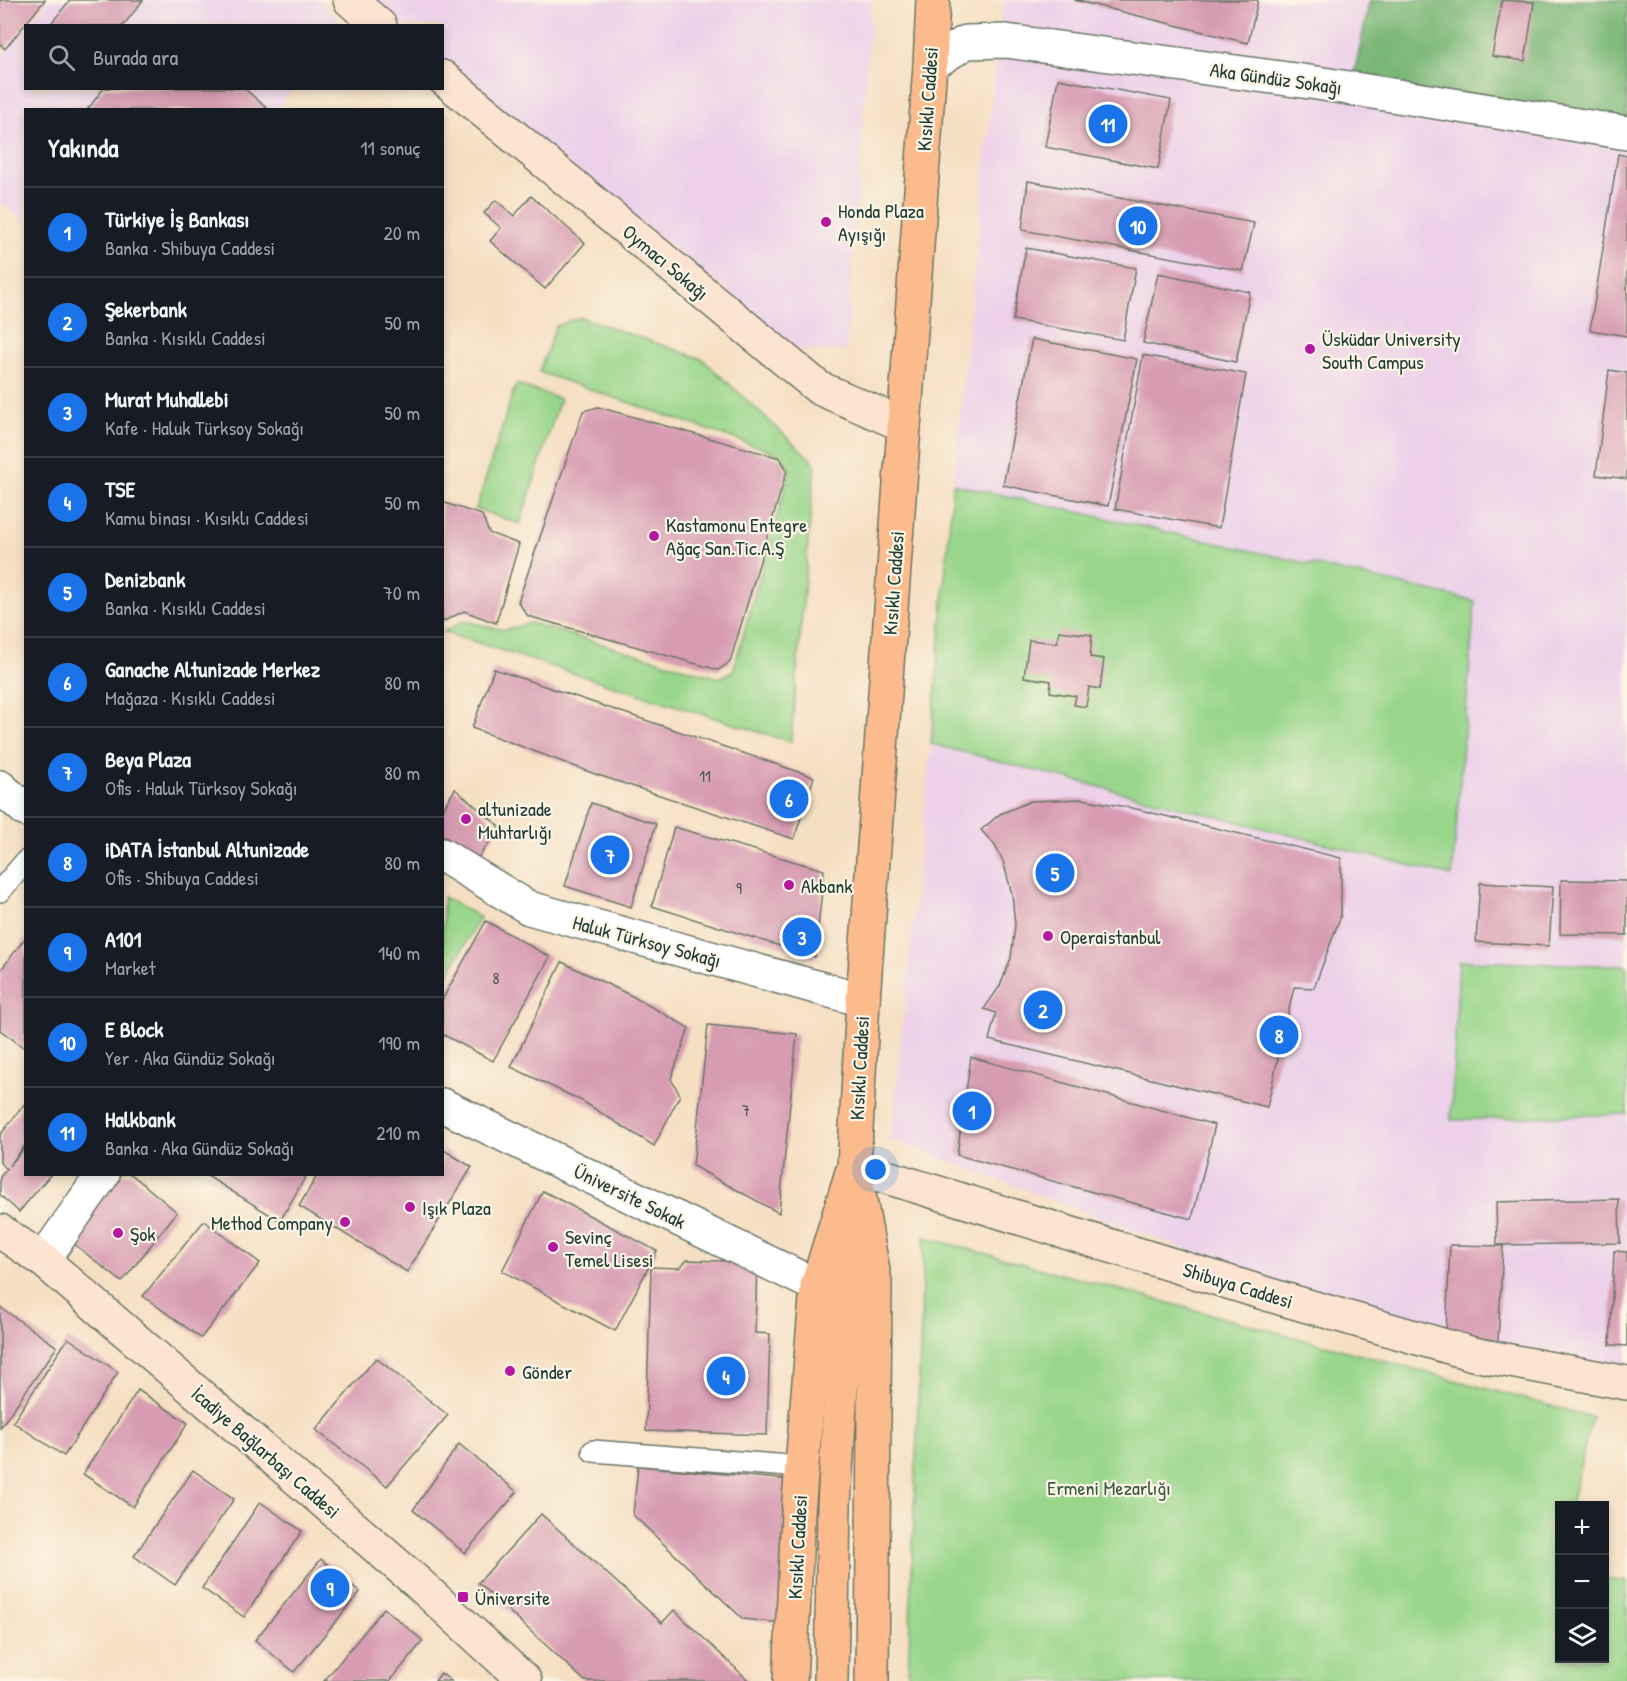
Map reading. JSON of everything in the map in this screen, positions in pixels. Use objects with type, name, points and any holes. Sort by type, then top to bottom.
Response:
[{"type":"main road","name":"Kısıklı Caddesi","points":[[872,1681],[875,1282],[854,1167],[863,1000],[933,0]]},
{"type":"main road","name":"Kısıklı Caddesi","points":[[790,1681],[802,1467],[817,1286],[854,1167]]},
{"type":"main road","points":[[831,1681],[834,1505],[854,1167]]},
{"type":"street","points":[[350,0],[378,24]]},
{"type":"street","name":"Aka Gündüz Sokağı","points":[[930,65],[966,42],[1006,41],[1317,83],[1627,133]]},
{"type":"street","name":"Oymacı Sokağı","points":[[444,79],[819,388],[904,425]]},
{"type":"street","points":[[0,787],[24,808]]},
{"type":"street","name":"Haluk Türksoy Sokağı","points":[[444,856],[529,908],[863,1000]]},
{"type":"street","name":"Üniversite Sokak","points":[[444,1107],[817,1286]]},
{"type":"street","name":"Shibuya Caddesi","points":[[854,1167],[1280,1298],[1473,1354],[1627,1383]]},
{"type":"street","points":[[43,1260],[102,1176]]},
{"type":"street","name":"İcadiye Bağlarbaşı Caddesi","points":[[0,1231],[43,1260],[417,1582],[525,1681]]},
{"type":"lane","points":[[0,891],[24,863]]},
{"type":"lane","points":[[593,1452],[802,1467]]},
{"type":"shaded area","points":[[48,0],[318,0],[343,24],[29,24]]},
{"type":"shaded area","points":[[365,0],[872,0],[846,351],[800,350],[444,63],[444,24],[396,24]]},
{"type":"shaded area","points":[[1003,0],[1370,0],[1353,79],[1627,123],[1627,1368],[1510,1353],[1301,1292],[891,1140],[931,744],[953,484]]},
{"type":"shaded area","points":[[24,28],[24,90],[293,90],[278,108],[24,108],[24,222],[0,202],[0,58]]},
{"type":"green space","points":[[1370,0],[1627,0],[1627,123],[1353,79]]},
{"type":"green space","points":[[580,317],[702,359],[815,463],[791,742],[444,632],[464,621],[504,630],[530,623],[719,678],[733,671],[790,471],[782,455],[539,372],[556,326]]},
{"type":"green space","points":[[516,384],[560,399],[520,524],[476,509]]},
{"type":"green space","points":[[953,484],[1475,601],[1452,876],[931,744]]},
{"type":"green space","points":[[444,898],[480,917],[444,982]]},
{"type":"green space","points":[[1459,961],[1627,966],[1627,1114],[1451,1120]]},
{"type":"green space","name":"Ermeni Mezarlığı","points":[[924,1237],[1592,1417],[1572,1501],[1555,1501],[1555,1663],[1609,1663],[1609,1580],[1627,1582],[1627,1681],[908,1681]]},
{"type":"building","points":[[0,0],[45,0],[5,49],[0,44]]},
{"type":"building","points":[[70,0],[143,0],[125,24],[51,24]]},
{"type":"building","points":[[1074,0],[1258,0],[1248,43]]},
{"type":"building","points":[[1502,0],[1534,2],[1525,61],[1492,56]]},
{"type":"building","points":[[1058,79],[1171,100],[1158,169],[1045,147]]},
{"type":"building","points":[[102,90],[246,90],[267,108],[89,108]]},
{"type":"building","points":[[1618,154],[1627,156],[1627,336],[1590,330]]},
{"type":"building","points":[[1028,181],[1254,223],[1243,271],[1022,230]]},
{"type":"building","points":[[531,196],[585,243],[545,289],[490,241],[501,228],[484,213],[496,200],[514,216]]},
{"type":"building","points":[[1026,248],[1136,268],[1123,340],[1013,320]]},
{"type":"building","points":[[1158,273],[1250,292],[1236,362],[1143,343]]},
{"type":"building","points":[[1032,339],[1137,359],[1108,506],[1003,485]]},
{"type":"building","points":[[1143,355],[1246,374],[1219,528],[1115,509]]},
{"type":"building","points":[[1609,370],[1627,373],[1627,479],[1596,475]]},
{"type":"building","name":"Kastamonu Entegre Ağaç San.Tic.A.Ş","points":[[598,407],[780,458],[787,470],[730,662],[718,670],[528,616],[518,602],[583,411]]},
{"type":"building","points":[[444,503],[482,515],[489,533],[519,544],[496,623],[464,611],[444,621]]},
{"type":"building","points":[[1059,631],[1092,635],[1090,657],[1104,659],[1100,689],[1089,687],[1086,707],[1074,705],[1076,696],[1050,692],[1051,681],[1024,677],[1029,640],[1057,643]]},
{"type":"building","points":[[494,669],[814,777],[794,839],[595,774],[472,728]]},
{"type":"building","name":"altunizade Muhtarlığı","points":[[455,789],[500,827],[478,858],[444,836],[444,808]]},
{"type":"building","points":[[1082,799],[1132,808],[1341,858],[1341,915],[1314,988],[1294,987],[1267,1107],[989,1040],[996,1013],[984,1009],[1000,986],[1011,958],[1015,925],[1012,894],[1003,861],[994,844],[981,830],[1000,814],[1031,801]]},
{"type":"building","points":[[591,803],[656,824],[631,907],[565,886]]},
{"type":"building","points":[[674,827],[824,870],[815,957],[652,906]]},
{"type":"building","points":[[1561,880],[1627,881],[1627,935],[1560,934]]},
{"type":"building","points":[[1480,883],[1553,887],[1549,946],[1476,942]]},
{"type":"building","points":[[486,921],[550,957],[493,1061],[444,1035],[444,996]]},
{"type":"building","points":[[24,940],[24,1048],[0,1030],[0,971]]},
{"type":"building","points":[[562,962],[632,996],[689,1028],[671,1079],[680,1095],[654,1146],[582,1101],[511,1067]]},
{"type":"building","points":[[708,1025],[797,1034],[779,1213],[693,1166]]},
{"type":"building","points":[[971,1057],[1215,1125],[1192,1219],[957,1155]]},
{"type":"building","points":[[24,1105],[24,1147],[9,1166],[24,1149],[24,1176],[49,1176],[19,1212],[0,1195],[0,1177],[7,1169],[0,1163],[0,1135]]},
{"type":"building","name":"Işık Plaza","points":[[444,1150],[472,1167],[407,1272],[299,1206],[317,1176],[444,1176]]},
{"type":"building","points":[[109,1176],[133,1176],[177,1212],[122,1282],[64,1236]]},
{"type":"building","points":[[207,1176],[306,1176],[280,1221]]},
{"type":"building","points":[[543,1191],[657,1251],[615,1331],[502,1271]]},
{"type":"building","points":[[1619,1199],[1620,1243],[1497,1245],[1496,1202]]},
{"type":"building","points":[[204,1221],[260,1263],[201,1338],[143,1296]]},
{"type":"building","points":[[1450,1245],[1503,1246],[1498,1341],[1446,1332]]},
{"type":"building","points":[[1614,1251],[1627,1252],[1627,1346],[1610,1345]]},
{"type":"building","points":[[687,1260],[757,1262],[755,1333],[770,1334],[767,1435],[646,1431],[651,1267],[679,1268]]},
{"type":"building","points":[[0,1307],[57,1347],[0,1428]]},
{"type":"building","points":[[68,1338],[118,1372],[64,1456],[13,1422]]},
{"type":"building","points":[[376,1358],[448,1415],[387,1486],[316,1430]]},
{"type":"building","points":[[138,1390],[188,1423],[133,1507],[83,1474]]},
{"type":"building","points":[[459,1444],[517,1492],[465,1553],[413,1510]]},
{"type":"building","points":[[638,1466],[791,1480],[781,1623],[743,1619],[633,1515]]},
{"type":"building","points":[[193,1470],[234,1499],[175,1585],[134,1556]]},
{"type":"building","points":[[260,1502],[302,1531],[244,1617],[202,1588]]},
{"type":"building","points":[[541,1514],[662,1623],[674,1610],[749,1681],[585,1681],[478,1583]]},
{"type":"building","points":[[321,1559],[360,1592],[294,1672],[255,1640]]},
{"type":"building","points":[[384,1608],[423,1641],[390,1681],[324,1681]]},
{"type":"building","points":[[441,1673],[451,1681],[435,1681]]},
{"type":"place","name":"Halkbank","points":[[1108,124]]},
{"type":"place","name":"Honda Plaza Ayışığı","points":[[826,222]]},
{"type":"place","name":"E Block","points":[[1138,226]]},
{"type":"place","name":"Üsküdar University South Campus","points":[[1310,349]]},
{"type":"place","name":"Kastamonu Entegre Ağaç San.Tic.A.Ş","points":[[654,536]]},
{"type":"place","name":"Ganache Altunizade Merkez","points":[[789,799]]},
{"type":"place","name":"altunizade Muhtarlığı","points":[[466,819]]},
{"type":"place","name":"Beya Plaza","points":[[610,855]]},
{"type":"place","name":"Denizbank","points":[[1055,873]]},
{"type":"place","name":"Akbank","points":[[789,885]]},
{"type":"place","name":"Operaistanbul","points":[[1048,936]]},
{"type":"place","name":"Murat Muhallebi","points":[[802,937]]},
{"type":"place","name":"Şekerbank","points":[[1043,1010]]},
{"type":"place","name":"iDATA İstanbul Altunizade","points":[[1279,1035]]},
{"type":"place","name":"Türkiye İş Bankası","points":[[972,1111]]},
{"type":"place","name":"Işık Plaza","points":[[410,1207]]},
{"type":"place","name":"Method Company","points":[[345,1222]]},
{"type":"place","name":"Şok","points":[[118,1233]]},
{"type":"place","name":"Sevinç Temel Lisesi","points":[[553,1247]]},
{"type":"place","name":"Gönder","points":[[510,1371]]},
{"type":"place","name":"TSE","points":[[726,1376]]},
{"type":"place","name":"A101","points":[[330,1588]]},
{"type":"place","name":"Üniversite","points":[[463,1597]]}]
